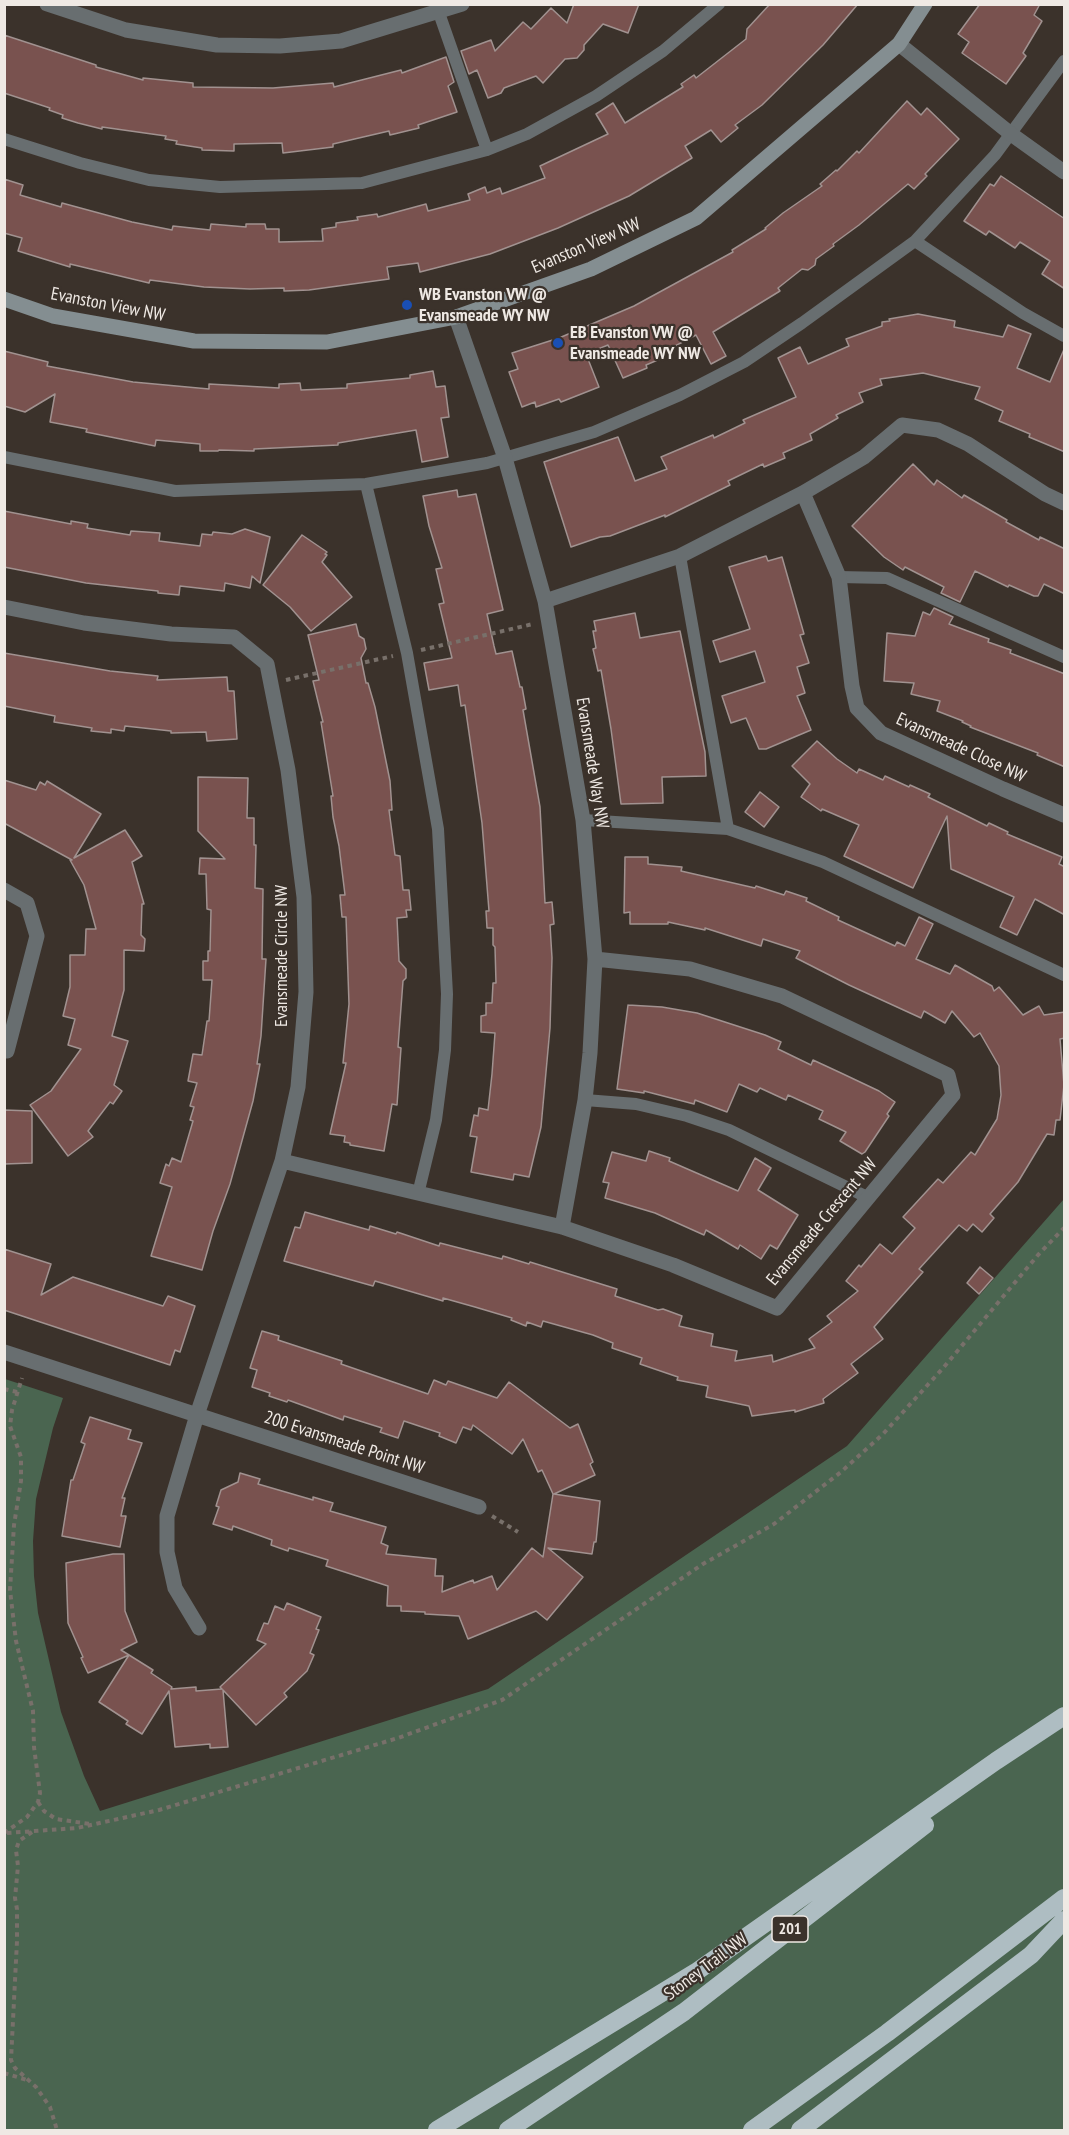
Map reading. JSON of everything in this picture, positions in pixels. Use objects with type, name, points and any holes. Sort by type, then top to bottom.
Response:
[{"type":"highway","points":[[437,2130],[696,1972],[977,1775],[1065,1717]]},
{"type":"highway","name":"Stoney Trail NW","points":[[508,2130],[684,2012],[1065,1717]]},
{"type":"highway","points":[[753,2130],[887,2033],[1065,1898]]},
{"type":"highway","points":[[800,2130],[1031,1955],[1065,1920]]},
{"type":"street","points":[[47,4],[126,30],[217,45],[280,46],[341,41],[438,9],[462,4]]},
{"type":"street","name":"Evanston View NW","points":[[4,299],[53,316],[194,341],[327,342],[456,317],[591,269],[696,218],[899,44],[925,4]]},
{"type":"street","points":[[899,44],[1011,134],[1065,171]]},
{"type":"street","name":"Evansmeade Way NW","points":[[456,317],[505,458],[545,601],[583,820],[595,959],[585,1100],[562,1227]]},
{"type":"street","points":[[545,601],[680,556],[803,493],[864,457],[902,425],[939,430],[968,444],[1045,494],[1065,503]]},
{"type":"street","name":"Evansmeade Close NW","points":[[803,493],[838,577],[857,708],[881,733],[1002,789],[1065,815]]},
{"type":"street","name":"Evansmeade Circle NW","points":[[4,608],[84,623],[171,634],[234,637],[267,664],[288,770],[304,897],[306,992],[298,1088],[282,1161],[197,1415],[166,1516],[167,1552],[175,1588],[199,1628]]},
{"type":"street","points":[[4,890],[27,903],[37,936],[7,1051]]},
{"type":"street","name":"Evansmeade Crescent NW","points":[[282,1161],[562,1227],[673,1265],[777,1308],[953,1095],[948,1075],[782,996],[690,969],[595,959]]},
{"type":"street","points":[[4,1352],[197,1415]]},
{"type":"street","name":"200 Evansmeade Point NW","points":[[197,1415],[479,1507]]},
{"type":"lane","points":[[4,139],[80,163],[149,180],[220,187],[362,183],[487,150],[527,134],[596,96],[663,51],[719,4]]},
{"type":"lane","points":[[438,9],[487,150]]},
{"type":"lane","points":[[4,457],[175,491],[366,484],[487,463],[594,432],[680,395],[744,362],[915,241],[995,154],[1065,61]]},
{"type":"lane","points":[[915,241],[1023,313],[1065,336]]},
{"type":"lane","points":[[366,484],[407,652],[438,830],[447,994],[445,1050],[436,1120],[418,1194]]},
{"type":"lane","points":[[680,556],[729,829]]},
{"type":"lane","points":[[838,577],[887,579],[1065,657]]},
{"type":"lane","points":[[583,820],[729,829],[823,862],[1065,975]]},
{"type":"lane","points":[[585,1100],[636,1104],[687,1116],[729,1130],[867,1197]]},
{"type":"path","points":[[271,683],[549,621]]},
{"type":"path","points":[[6,1833],[77,1828],[159,1810],[398,1738],[502,1700],[703,1564],[774,1524],[841,1472],[883,1434],[1065,1228]]},
{"type":"path","points":[[6,1833],[27,1817],[38,1802],[39,1783],[34,1747],[33,1711],[10,1605],[14,1525],[21,1481],[21,1457],[10,1426],[11,1413],[22,1378]]},
{"type":"path","points":[[4,1389],[17,1392]]},
{"type":"path","points":[[4,1413],[11,1413]]},
{"type":"path","points":[[479,1507],[518,1532]]},
{"type":"path","points":[[38,1802],[44,1811],[56,1819],[94,1825]]},
{"type":"path","points":[[36,1831],[19,1841],[16,1850],[18,1866],[15,1898],[17,1941],[11,2060],[15,2068],[36,2087],[50,2107],[57,2130]]},
{"type":"path","points":[[4,2073],[15,2068]]},
{"type":"path","points":[[4,2073],[28,2080]]},
{"type":"green space","points":[[1064,1199],[1064,2130],[5,2130],[5,1379],[63,1398],[53,1428],[36,1499],[33,1541],[34,1576],[38,1613],[61,1712],[84,1776],[100,1811],[488,1689],[847,1446]]},
{"type":"building","points":[[574,4],[639,4],[628,33],[603,24],[584,45],[584,50],[577,58],[565,59],[543,83],[536,76],[504,88],[501,93],[488,98],[477,70],[469,74],[461,51],[491,40],[495,51],[523,22],[531,29],[551,8],[567,23]]},
{"type":"building","points":[[770,4],[858,4],[823,45],[762,105],[735,125],[738,128],[721,142],[711,130],[685,146],[692,158],[629,196],[558,228],[490,254],[420,272],[418,263],[387,267],[389,279],[309,290],[284,291],[284,288],[204,287],[150,280],[149,283],[70,264],[70,267],[18,251],[22,238],[4,233],[4,179],[23,185],[20,195],[61,207],[62,203],[172,230],[173,226],[210,230],[211,224],[246,227],[246,224],[265,224],[266,229],[279,229],[279,242],[323,241],[322,229],[336,227],[336,223],[377,214],[378,217],[426,204],[428,211],[470,200],[468,194],[485,187],[487,193],[500,188],[502,194],[545,178],[540,166],[608,134],[596,114],[613,103],[625,123],[683,87],[681,84],[694,75],[696,78],[746,39],[747,29]]},
{"type":"building","points":[[980,4],[1040,4],[1034,15],[1042,21],[1023,53],[1026,56],[1006,84],[962,53],[969,42],[958,34]]},
{"type":"building","points":[[4,35],[96,65],[96,67],[143,80],[143,78],[193,83],[193,87],[273,88],[333,83],[334,87],[401,70],[402,73],[446,57],[454,82],[448,86],[457,112],[418,125],[419,128],[390,135],[389,131],[333,144],[333,147],[283,153],[282,143],[234,144],[234,151],[202,150],[202,148],[176,144],[177,141],[165,139],[166,136],[102,127],[102,129],[78,123],[62,118],[63,115],[49,110],[50,108],[4,93]]},
{"type":"building","points":[[907,101],[921,115],[927,108],[959,139],[925,174],[927,176],[914,189],[908,184],[833,244],[834,246],[816,259],[815,265],[808,270],[802,269],[778,288],[780,291],[713,332],[726,356],[711,364],[696,335],[658,355],[660,359],[646,365],[647,368],[623,378],[608,345],[586,354],[599,387],[561,402],[559,399],[536,407],[535,402],[522,407],[509,372],[518,369],[512,353],[559,338],[634,306],[733,252],[732,250],[766,229],[783,213],[822,186],[820,184],[857,151],[859,153]]},
{"type":"building","points":[[1001,176],[1065,219],[1065,289],[1042,274],[1050,261],[1020,242],[1015,248],[989,231],[986,235],[964,221],[990,184],[994,186]]},
{"type":"building","points":[[918,314],[955,321],[954,327],[1003,337],[1008,325],[1031,334],[1017,368],[1050,382],[1065,347],[1065,452],[999,421],[1003,411],[975,399],[980,387],[923,373],[880,379],[882,385],[859,393],[863,402],[836,415],[838,418],[810,434],[812,440],[783,453],[785,458],[764,467],[763,464],[728,481],[730,485],[665,517],[665,515],[610,536],[571,547],[544,462],[618,437],[635,481],[667,469],[661,457],[713,435],[714,438],[745,423],[743,420],[796,397],[778,358],[800,347],[808,364],[849,346],[846,339],[882,326],[882,322]]},
{"type":"building","points":[[4,351],[48,362],[47,366],[133,382],[209,389],[209,384],[279,388],[279,384],[300,383],[301,390],[347,388],[347,384],[410,378],[410,375],[433,371],[436,387],[445,386],[449,417],[441,418],[448,457],[422,462],[416,430],[338,443],[338,445],[254,449],[254,451],[200,451],[200,444],[156,440],[155,446],[86,432],[87,429],[50,422],[55,394],[25,412],[4,406]]},
{"type":"building","points":[[913,464],[934,485],[937,480],[962,498],[964,495],[1039,540],[1040,537],[1065,549],[1065,594],[1044,584],[1038,596],[1034,596],[1009,585],[1008,587],[975,571],[960,602],[941,593],[944,587],[905,567],[903,570],[884,557],[852,526]]},
{"type":"building","points":[[457,490],[458,497],[476,494],[503,610],[487,614],[494,646],[496,654],[512,651],[520,687],[522,687],[526,709],[523,710],[540,807],[545,903],[552,902],[554,924],[550,925],[552,958],[550,1028],[541,1127],[529,1177],[514,1174],[513,1180],[471,1172],[477,1137],[470,1136],[474,1115],[478,1116],[479,1108],[488,1110],[492,1074],[495,1033],[481,1032],[481,1016],[486,1015],[486,1003],[492,1003],[493,983],[496,983],[495,947],[493,928],[487,928],[486,911],[489,911],[482,823],[465,705],[461,706],[458,685],[429,690],[424,663],[452,658],[439,604],[444,603],[436,569],[442,568],[429,526],[423,496]]},
{"type":"building","points":[[4,511],[71,524],[71,521],[88,524],[87,528],[130,535],[131,531],[160,533],[159,541],[200,546],[202,534],[212,535],[213,532],[232,534],[245,529],[270,537],[260,583],[252,576],[250,588],[225,583],[224,591],[180,586],[179,595],[158,593],[158,591],[86,583],[4,567]]},
{"type":"building","points":[[302,535],[327,552],[322,562],[352,597],[311,631],[290,607],[263,585]]},
{"type":"building","points":[[766,556],[768,561],[782,557],[804,634],[800,635],[809,663],[797,667],[805,693],[797,696],[811,730],[766,749],[759,749],[746,718],[731,723],[722,696],[765,682],[755,651],[720,662],[713,641],[750,629],[729,567]]},
{"type":"building","points":[[934,608],[953,617],[949,624],[989,639],[988,642],[1011,650],[1010,653],[1065,674],[1065,767],[1037,755],[1038,753],[970,727],[963,721],[937,711],[940,701],[911,694],[914,683],[884,681],[887,633],[915,636],[923,612],[930,615]]},
{"type":"building","points":[[635,613],[640,638],[680,631],[705,752],[706,776],[662,777],[663,803],[621,804],[601,670],[598,671],[593,649],[596,648],[594,621]]},
{"type":"building","points":[[356,624],[359,636],[364,639],[366,649],[361,658],[366,683],[368,683],[375,707],[390,781],[392,810],[389,810],[395,855],[400,856],[403,890],[409,890],[411,910],[406,910],[407,917],[397,918],[399,961],[406,969],[406,978],[403,981],[398,1047],[401,1048],[397,1105],[392,1104],[384,1151],[350,1145],[344,1142],[345,1136],[330,1134],[346,1063],[343,1063],[349,1004],[346,917],[342,917],[340,895],[345,895],[333,817],[331,796],[333,796],[321,722],[323,722],[313,681],[319,680],[308,635]]},
{"type":"building","points":[[4,653],[110,671],[158,676],[157,680],[227,677],[228,691],[234,691],[237,739],[207,741],[206,732],[171,733],[171,731],[125,726],[124,731],[111,729],[111,733],[91,731],[92,728],[54,722],[55,716],[4,706]]},
{"type":"building","points":[[817,741],[857,773],[859,769],[883,780],[885,776],[909,787],[910,785],[930,794],[928,797],[987,826],[989,823],[1008,832],[1007,834],[1062,857],[1059,864],[1065,867],[1065,915],[1035,899],[1017,935],[1000,927],[1014,897],[951,869],[947,816],[913,888],[844,856],[859,825],[822,809],[821,811],[801,797],[810,784],[792,766]]},
{"type":"building","points":[[198,777],[248,778],[247,818],[254,818],[255,888],[263,889],[262,959],[266,959],[257,1064],[260,1064],[253,1101],[230,1184],[202,1270],[151,1256],[172,1187],[160,1183],[166,1164],[169,1166],[172,1158],[181,1162],[193,1121],[190,1120],[194,1107],[190,1106],[197,1083],[188,1081],[193,1054],[202,1055],[207,1021],[209,1021],[212,980],[203,980],[203,961],[208,961],[208,951],[210,951],[211,910],[207,909],[206,874],[199,874],[200,858],[225,859],[198,831]]},
{"type":"building","points":[[4,780],[36,790],[40,782],[45,785],[47,781],[101,814],[74,858],[125,830],[142,856],[132,862],[144,904],[142,904],[141,935],[145,939],[144,951],[124,950],[124,990],[112,1036],[128,1041],[114,1085],[122,1091],[113,1104],[110,1102],[88,1131],[93,1137],[68,1156],[30,1105],[51,1091],[81,1049],[68,1045],[75,1019],[63,1016],[70,987],[70,955],[85,955],[86,929],[96,929],[84,885],[70,860],[72,860],[4,823]]},
{"type":"building","points":[[760,792],[779,807],[764,827],[745,812]]},
{"type":"building","points":[[625,857],[648,857],[648,864],[682,867],[681,871],[755,888],[756,886],[784,895],[786,891],[807,898],[806,901],[839,917],[838,920],[895,946],[897,942],[905,946],[919,917],[933,924],[916,959],[950,974],[955,965],[992,986],[994,991],[999,987],[1023,1015],[1039,1006],[1044,1015],[1065,1012],[1065,1038],[1060,1039],[1064,1085],[1060,1120],[1056,1120],[1054,1135],[1047,1134],[1018,1182],[990,1214],[994,1218],[982,1232],[973,1224],[967,1231],[959,1225],[919,1269],[923,1272],[874,1327],[883,1339],[851,1364],[858,1373],[823,1399],[824,1403],[795,1412],[795,1410],[752,1416],[749,1406],[706,1397],[708,1386],[677,1380],[678,1377],[640,1364],[642,1358],[612,1348],[613,1343],[593,1335],[543,1321],[541,1327],[527,1322],[526,1326],[511,1320],[512,1318],[443,1298],[443,1301],[375,1281],[373,1286],[284,1261],[295,1227],[300,1228],[305,1212],[369,1230],[370,1226],[396,1234],[397,1232],[439,1246],[440,1243],[502,1259],[503,1256],[529,1264],[530,1262],[617,1289],[615,1296],[682,1316],[679,1326],[713,1334],[711,1346],[737,1351],[735,1361],[772,1355],[773,1362],[815,1348],[809,1339],[832,1322],[827,1316],[858,1291],[846,1281],[859,1265],[861,1267],[880,1244],[892,1254],[915,1228],[903,1217],[938,1179],[943,1183],[971,1152],[975,1155],[997,1119],[1001,1095],[999,1066],[980,1033],[974,1037],[952,1011],[945,1023],[924,1011],[921,1018],[796,958],[800,951],[763,939],[761,946],[705,928],[705,930],[668,922],[668,924],[630,924],[630,912],[624,913]]},
{"type":"building","points":[[628,1005],[662,1007],[697,1013],[765,1035],[781,1042],[778,1049],[811,1065],[813,1060],[879,1091],[895,1102],[887,1114],[889,1116],[862,1154],[840,1141],[846,1132],[819,1119],[823,1111],[788,1095],[786,1100],[760,1088],[757,1092],[739,1084],[727,1112],[695,1100],[694,1104],[644,1091],[644,1093],[617,1089]]},
{"type":"building","points":[[4,1110],[32,1111],[32,1163],[4,1164]]},
{"type":"building","points":[[649,1151],[670,1158],[669,1161],[738,1191],[755,1158],[771,1168],[758,1190],[798,1215],[777,1249],[770,1245],[761,1259],[740,1245],[738,1249],[706,1230],[704,1235],[655,1213],[605,1198],[609,1183],[603,1182],[612,1152],[646,1161]]},
{"type":"building","points":[[4,1249],[51,1264],[41,1295],[73,1277],[163,1306],[168,1296],[195,1306],[180,1352],[175,1350],[170,1365],[4,1310]]},
{"type":"building","points":[[980,1267],[993,1278],[979,1294],[967,1283]]},
{"type":"building","points":[[262,1331],[279,1336],[278,1340],[342,1361],[341,1364],[428,1394],[434,1380],[446,1385],[448,1381],[497,1398],[509,1382],[570,1428],[578,1424],[593,1462],[590,1464],[595,1475],[554,1494],[600,1501],[596,1542],[594,1542],[592,1554],[548,1548],[583,1577],[547,1620],[536,1611],[468,1639],[459,1616],[401,1611],[401,1606],[387,1606],[388,1586],[326,1566],[328,1560],[271,1545],[272,1540],[233,1526],[232,1530],[213,1524],[219,1507],[216,1506],[221,1490],[238,1482],[240,1473],[260,1479],[258,1484],[313,1500],[313,1497],[333,1503],[330,1511],[386,1527],[381,1543],[388,1546],[386,1554],[436,1559],[435,1576],[443,1576],[442,1592],[473,1580],[474,1583],[492,1576],[497,1590],[532,1548],[543,1557],[553,1494],[542,1470],[538,1472],[523,1439],[512,1454],[473,1425],[471,1430],[463,1427],[456,1443],[439,1436],[440,1433],[404,1421],[398,1438],[380,1432],[382,1428],[344,1416],[343,1420],[288,1400],[287,1402],[269,1396],[270,1393],[252,1387],[257,1370],[250,1368]]},
{"type":"building","points":[[90,1417],[131,1430],[128,1439],[142,1443],[122,1498],[125,1498],[121,1516],[126,1516],[120,1547],[62,1536],[71,1480],[73,1480],[85,1444],[81,1442]]},
{"type":"building","points":[[124,1554],[125,1611],[137,1642],[121,1650],[129,1655],[88,1673],[68,1623],[66,1563]]},
{"type":"building","points":[[287,1603],[321,1617],[316,1629],[319,1630],[310,1653],[314,1655],[307,1671],[284,1693],[287,1697],[256,1725],[223,1690],[228,1747],[210,1748],[210,1744],[175,1747],[169,1691],[142,1734],[126,1724],[128,1721],[99,1702],[129,1655],[153,1670],[151,1673],[172,1687],[171,1689],[196,1687],[196,1691],[222,1689],[220,1687],[266,1644],[257,1640],[264,1623],[268,1624],[275,1606],[284,1610]]},
{"type":"place","name":"WB Evanston VW @ Evansmeade WY NW","points":[[407,305]]},
{"type":"place","name":"EB Evanston VW @ Evansmeade WY NW","points":[[558,343]]}]
